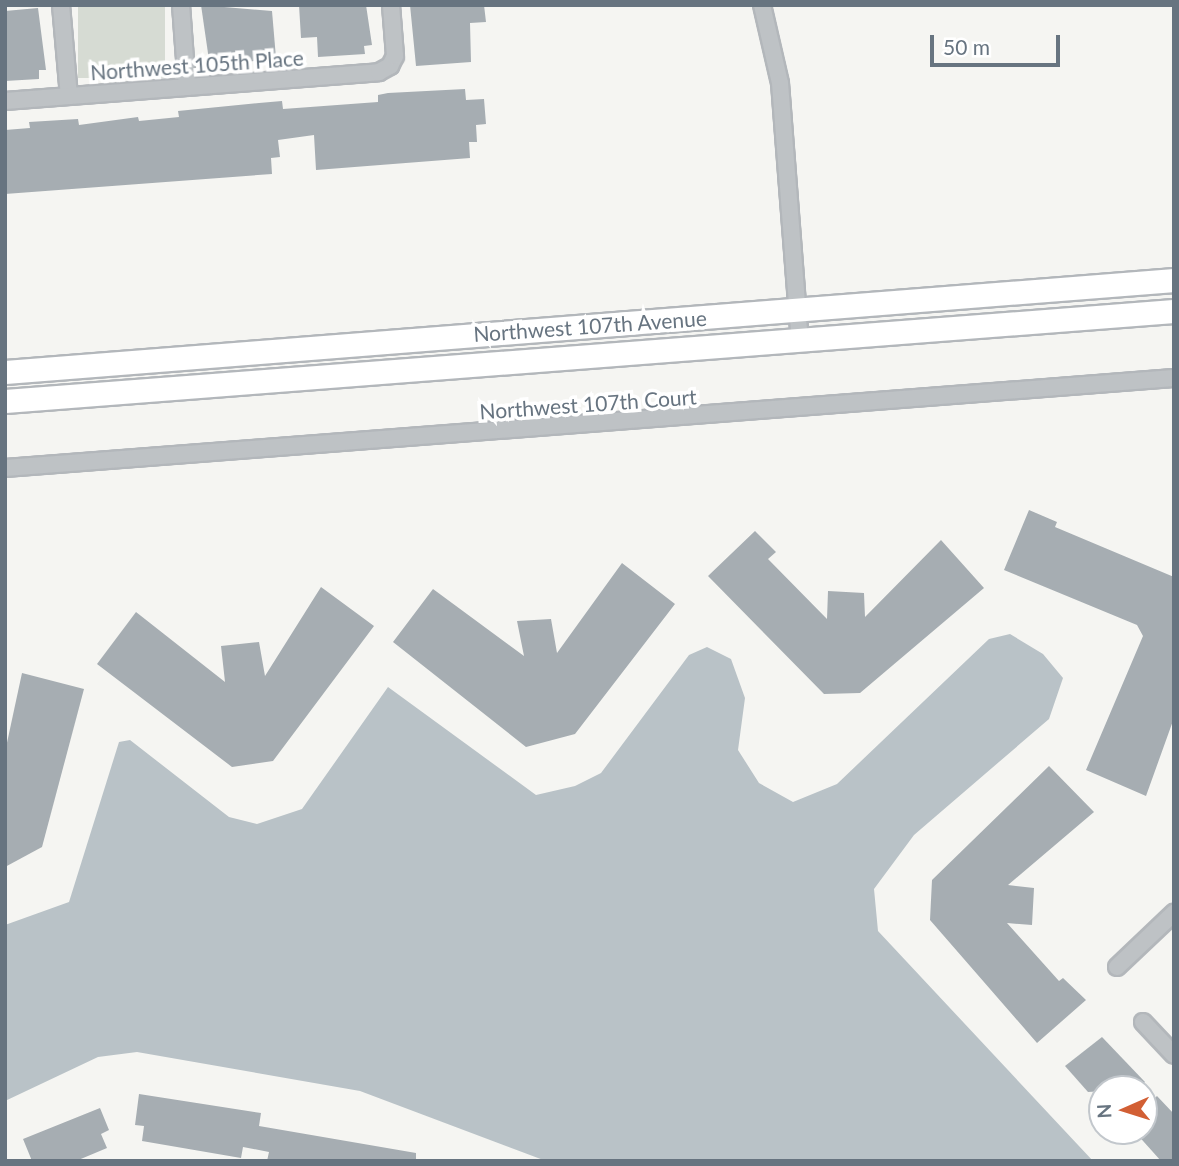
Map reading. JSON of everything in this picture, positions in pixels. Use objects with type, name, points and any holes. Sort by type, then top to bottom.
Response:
[{"type":"main road","name":"Northwest 107th Avenue","points":[[5,372],[1174,280]]},
{"type":"main road","name":"Northwest 107th Avenue","points":[[5,401],[1174,311]]},
{"type":"street","points":[[61,5],[69,96]]},
{"type":"street","points":[[181,5],[187,87]]},
{"type":"street","name":"Northwest 105th Place","points":[[5,101],[379,72],[390,66],[395,56],[391,5]]},
{"type":"street","points":[[762,5],[780,83],[800,340]]},
{"type":"street","name":"Northwest 107th Court","points":[[5,468],[1174,377]]},
{"type":"street","points":[[1117,967],[1174,913]]},
{"type":"street","points":[[1143,1022],[1174,1055]]},
{"type":"shaded area","points":[[78,5],[165,5],[165,78],[78,78]]},
{"type":"shaded area","points":[[1010,634],[1043,654],[1063,678],[1049,719],[914,835],[874,889],[878,931],[1093,1161],[546,1161],[360,1091],[137,1052],[98,1057],[5,1101],[5,925],[69,902],[119,742],[130,740],[229,817],[257,824],[302,809],[388,687],[536,795],[575,786],[601,773],[689,655],[707,647],[731,659],[745,698],[738,750],[759,783],[793,802],[837,784],[989,639]]},
{"type":"building","points":[[201,5],[272,11],[276,58],[210,67]]},
{"type":"building","points":[[299,5],[366,5],[372,45],[364,46],[365,54],[318,57],[317,37],[301,38]]},
{"type":"building","points":[[410,5],[484,5],[486,22],[470,23],[471,62],[416,66]]},
{"type":"building","points":[[38,8],[46,70],[39,70],[39,79],[5,81],[5,11]]},
{"type":"building","points":[[465,89],[466,100],[484,99],[486,124],[476,125],[477,142],[469,142],[470,158],[316,170],[314,135],[278,140],[280,157],[271,158],[272,174],[5,194],[5,130],[30,128],[29,122],[78,119],[79,125],[138,117],[139,121],[179,117],[178,111],[259,103],[282,101],[283,109],[378,102],[378,95],[388,93]]},
{"type":"building","points":[[1029,510],[1057,522],[1055,527],[1174,577],[1174,718],[1146,796],[1086,770],[1143,636],[1137,625],[1004,570]]},
{"type":"building","points":[[755,531],[776,552],[768,559],[827,619],[828,591],[864,593],[865,617],[941,540],[984,588],[860,693],[824,694],[708,576]]},
{"type":"building","points":[[622,563],[675,604],[575,734],[526,747],[393,642],[433,589],[524,656],[517,621],[551,619],[557,653]]},
{"type":"building","points":[[321,587],[374,626],[273,761],[232,767],[97,664],[136,612],[225,682],[221,646],[259,642],[265,676]]},
{"type":"building","points":[[22,673],[84,689],[42,847],[5,867],[5,752]]},
{"type":"building","points":[[1049,766],[1094,812],[1008,885],[1034,888],[1032,925],[1007,923],[1059,981],[1063,978],[1086,1000],[1037,1043],[930,920],[932,880]]},
{"type":"building","points":[[1102,1037],[1138,1075],[1088,1075],[1088,1092],[1065,1066]]},
{"type":"building","points":[[139,1094],[261,1113],[259,1126],[416,1153],[416,1161],[267,1161],[269,1152],[243,1147],[241,1158],[142,1141],[144,1126],[135,1125]]},
{"type":"building","points":[[1158,1097],[1174,1114],[1174,1161],[1161,1161],[1147,1145],[1158,1145]]},
{"type":"building","points":[[100,1108],[109,1130],[101,1134],[107,1148],[76,1161],[32,1161],[23,1139]]}]
